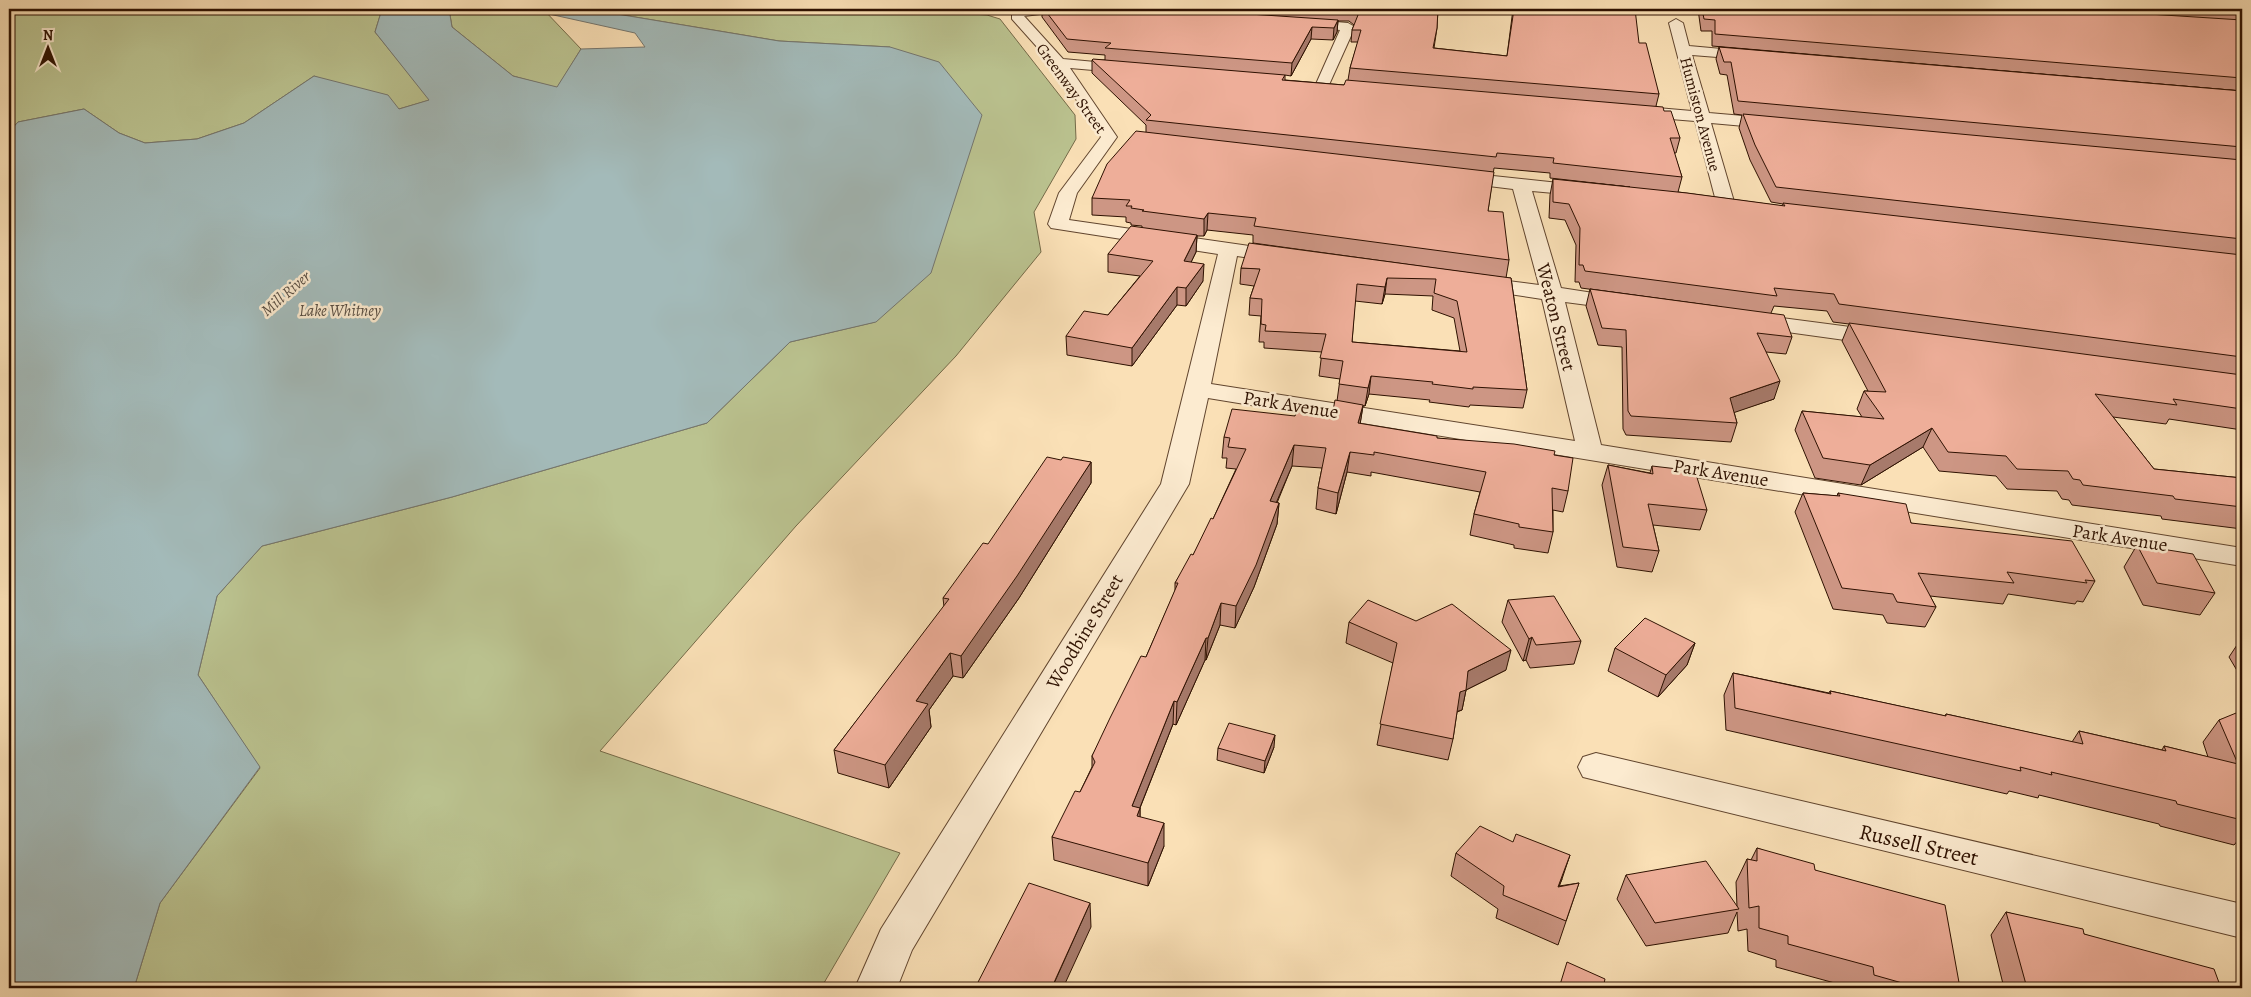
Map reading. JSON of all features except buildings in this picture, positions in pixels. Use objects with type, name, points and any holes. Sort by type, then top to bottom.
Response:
[{"type":"street","points":[[964,9],[1046,10]]},
{"type":"street","name":"Greenway Street","points":[[1023,10],[1017,16],[1059,64],[1108,137],[1068,193],[1058,224],[1098,232],[1229,249]]},
{"type":"street","points":[[1289,22],[1348,27],[1322,84]]},
{"type":"street","name":"Humiston Avenue","points":[[1676,24],[1726,205]]},
{"type":"street","points":[[1684,50],[1772,58]]},
{"type":"street","points":[[1059,64],[1147,70]]},
{"type":"street","points":[[1303,82],[1342,86]]},
{"type":"street","points":[[1614,109],[1790,125]]},
{"type":"street","points":[[1108,137],[1128,140]]},
{"type":"street","points":[[1442,175],[1609,193]]},
{"type":"street","name":"Weaton Street","points":[[1521,184],[1552,294],[1590,450]]},
{"type":"street","points":[[1707,203],[1746,207]]},
{"type":"street","points":[[1229,249],[1308,260]]},
{"type":"street","name":"Woodbine Street","points":[[876,988],[895,942],[1175,484],[1229,249]]},
{"type":"street","points":[[1454,280],[1650,307]]},
{"type":"street","points":[[1729,318],[1897,340]]},
{"type":"street","name":"Park Avenue","points":[[1198,390],[1590,450],[2242,557]]},
{"type":"street","name":"Russell Street","points":[[1596,768],[2242,921]]},
{"type":"green space","points":[[9,9],[382,9],[375,32],[430,100],[399,109],[314,76],[244,123],[197,139],[145,143],[119,133],[84,109],[18,122],[9,132]]},
{"type":"green space","points":[[449,9],[543,9],[581,49],[557,88],[513,76],[452,27]]},
{"type":"green space","points":[[608,9],[892,9],[987,15],[1000,19],[1075,115],[1076,139],[1034,212],[1041,252],[956,356],[796,526],[600,751],[900,853],[821,988],[134,988],[160,903],[260,768],[198,675],[217,596],[262,546],[452,497],[707,423],[790,342],[875,322],[890,47],[779,41],[617,14]]},
{"type":"water","name":"Lake Whitney","points":[[382,9],[449,9],[452,27],[513,76],[557,87],[581,49],[645,47],[635,33],[549,14],[543,9],[608,9],[617,14],[779,41],[890,47],[939,62],[982,115],[931,273],[876,322],[790,342],[707,423],[452,497],[262,546],[217,596],[198,675],[260,767],[160,903],[134,988],[9,988],[9,132],[18,122],[84,109],[119,133],[145,143],[197,139],[244,123],[314,76],[388,95],[399,109],[429,100],[375,32]]},
{"type":"water label","name":"Mill River","points":[[285,293]]}]
